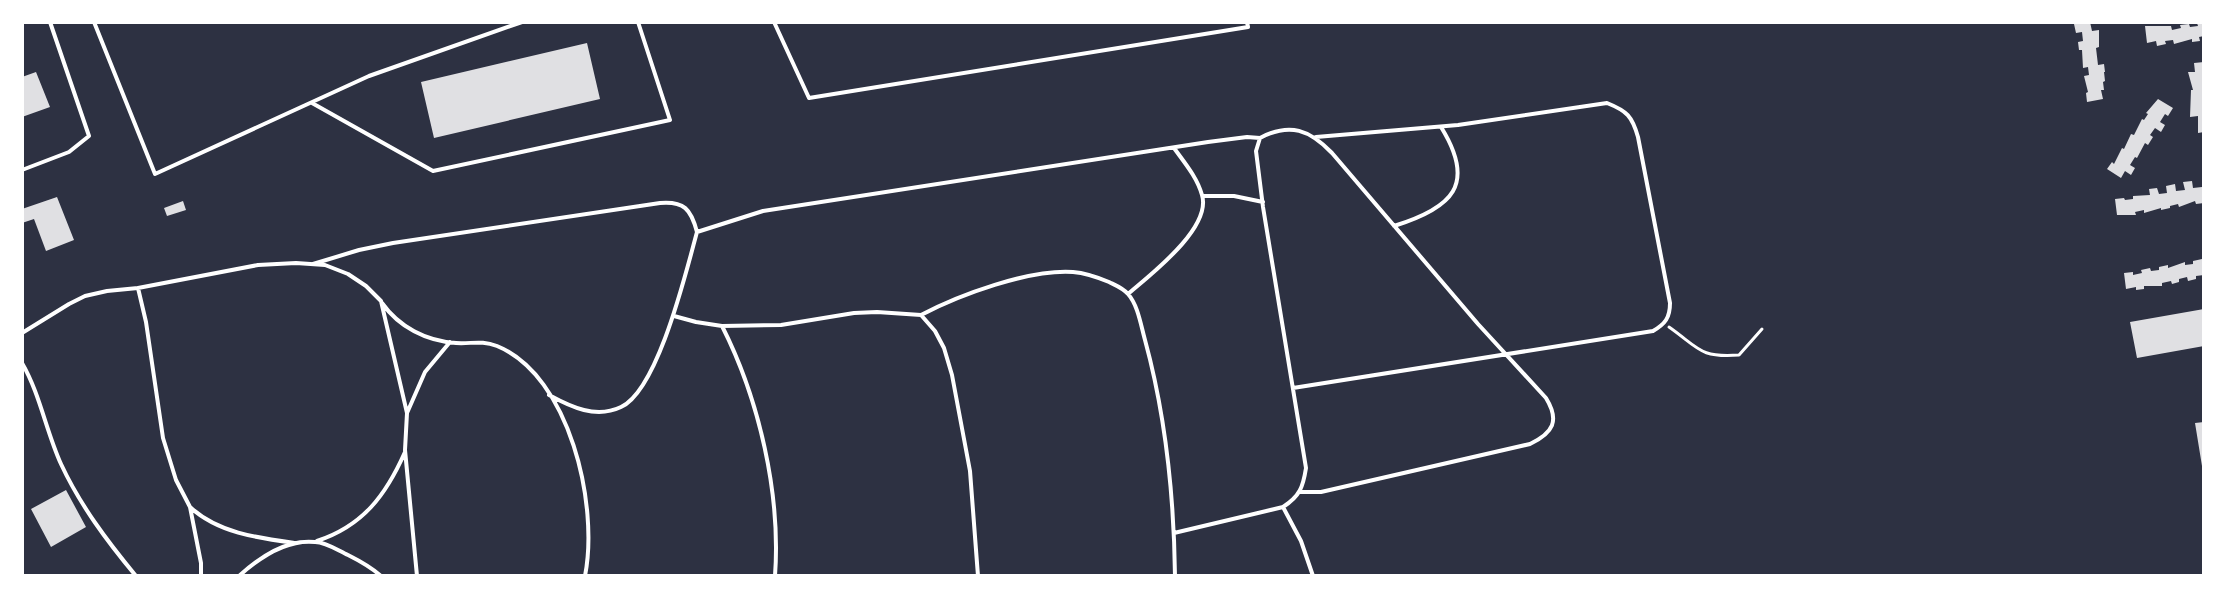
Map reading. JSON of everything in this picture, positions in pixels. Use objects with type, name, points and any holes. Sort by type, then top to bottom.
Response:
[{"type":"lane","points":[[22,170],[69,152],[89,136],[50,22]]},
{"type":"lane","points":[[94,22],[155,174],[369,76],[522,22]]},
{"type":"lane","points":[[312,103],[433,171],[670,120],[638,22]]},
{"type":"lane","points":[[774,22],[809,98],[1248,27],[1247,22]]},
{"type":"lane","points":[[697,232],[763,211],[1246,137],[1260,138],[1273,131],[1298,130],[1316,137],[1441,127],[1607,103],[1628,114],[1634,121],[1670,303],[1670,314],[1664,324],[1652,331],[1293,388]]},
{"type":"lane","points":[[1394,226],[1413,220],[1441,205],[1455,191],[1459,176],[1456,160],[1451,142],[1441,127]]},
{"type":"lane","points":[[1300,492],[1322,492],[1530,444],[1546,436],[1553,424],[1554,411],[1546,398],[1316,137]]},
{"type":"lane","points":[[1174,533],[1283,507],[1296,499],[1303,486],[1306,468],[1256,151],[1260,138]]},
{"type":"lane","points":[[1128,294],[1190,234],[1198,221],[1203,196],[1198,183],[1174,148]]},
{"type":"lane","points":[[1203,196],[1234,196],[1263,202]]},
{"type":"lane","points":[[313,264],[359,250],[393,244],[660,203],[676,202],[685,208],[694,220],[697,232],[674,316],[636,396],[622,407],[607,412],[588,412],[569,406],[549,395]]},
{"type":"lane","points":[[22,333],[85,296],[258,265],[296,263],[325,265],[348,274],[366,286],[391,316],[421,335],[450,342],[480,341],[511,354],[531,369],[559,411],[579,460],[586,496],[589,535],[585,576]]},
{"type":"lane","points":[[674,316],[722,326],[781,325],[854,313],[877,312],[921,315],[962,296],[1051,273],[1073,272],[1097,277],[1119,287],[1128,294],[1140,324],[1159,398],[1168,453],[1175,576]]},
{"type":"lane","points":[[138,288],[146,322],[164,438],[176,480],[190,507],[200,553],[201,576]]},
{"type":"lane","points":[[381,302],[407,413],[406,450],[417,576]]},
{"type":"lane","points":[[921,315],[935,331],[944,348],[959,410],[970,471],[978,576]]},
{"type":"lane","points":[[722,326],[752,398],[769,473],[776,547],[774,576]]},
{"type":"lane","points":[[407,413],[425,372],[450,342]]},
{"type":"lane","points":[[22,363],[32,381],[61,464],[86,509],[108,542],[136,576]]},
{"type":"lane","points":[[190,507],[201,517],[242,534],[297,543],[317,542],[337,535],[356,523],[370,509],[394,476],[406,450]]},
{"type":"lane","points":[[1283,507],[1301,542],[1313,576]]},
{"type":"lane","points":[[317,542],[370,566],[381,576]]},
{"type":"lane","points":[[239,576],[257,559],[280,548],[297,543]]},
{"type":"path","points":[[1664,324],[1696,350],[1718,356],[1739,355],[1762,329]]},
{"type":"building","points":[[2076,22],[2090,22],[2092,31],[2099,30],[2099,47],[2096,48],[2098,65],[2104,64],[2104,90],[2101,90],[2103,99],[2087,102],[2086,93],[2088,92],[2084,76],[2089,75],[2088,67],[2083,68],[2082,50],[2079,50],[2078,42],[2083,41],[2082,32],[2076,33],[2074,24]]},
{"type":"building","points":[[2204,22],[2204,36],[2199,37],[2200,41],[2192,42],[2192,39],[2174,44],[2173,40],[2165,41],[2166,44],[2157,46],[2156,41],[2147,43],[2145,26],[2171,26],[2172,30],[2181,28],[2180,25],[2198,26],[2197,23]]},
{"type":"building","points":[[587,43],[600,99],[434,138],[421,82]]},
{"type":"building","points":[[2204,62],[2204,132],[2198,133],[2198,116],[2190,117],[2191,90],[2193,90],[2188,72],[2195,72],[2194,63]]},
{"type":"building","points":[[36,72],[50,107],[22,117],[22,77]]},
{"type":"building","points":[[2158,99],[2173,108],[2168,116],[2165,114],[2160,122],[2165,125],[2161,132],[2155,128],[2150,135],[2153,137],[2148,145],[2145,143],[2137,158],[2135,157],[2130,165],[2135,168],[2131,175],[2125,171],[2121,178],[2107,169],[2112,162],[2114,164],[2131,134],[2134,135],[2142,119],[2144,120],[2148,114],[2146,113]]},
{"type":"building","points":[[2192,181],[2193,188],[2202,187],[2204,203],[2196,204],[2195,201],[2179,207],[2178,204],[2161,210],[2161,208],[2144,213],[2144,210],[2135,212],[2136,215],[2117,215],[2115,199],[2124,198],[2125,200],[2133,199],[2133,196],[2150,195],[2149,189],[2157,188],[2159,194],[2167,193],[2166,186],[2175,184],[2176,191],[2185,190],[2183,182]]},
{"type":"building","points":[[57,197],[74,240],[46,251],[34,219],[22,223],[22,209]]},
{"type":"building","points":[[183,201],[186,210],[167,216],[164,208]]},
{"type":"building","points":[[2202,259],[2204,261],[2204,275],[2196,276],[2196,279],[2188,281],[2187,277],[2179,279],[2179,282],[2172,284],[2171,281],[2162,283],[2162,286],[2144,286],[2144,289],[2136,290],[2136,287],[2126,289],[2124,273],[2133,272],[2133,275],[2142,273],[2141,270],[2150,268],[2151,271],[2159,270],[2159,267],[2168,265],[2168,268],[2185,262],[2185,265],[2193,264],[2193,261]]},
{"type":"building","points":[[2204,309],[2204,346],[2137,358],[2130,322]]},
{"type":"building","points":[[2204,422],[2204,466],[2202,466],[2195,423]]},
{"type":"building","points":[[66,490],[86,527],[51,547],[31,509]]}]
